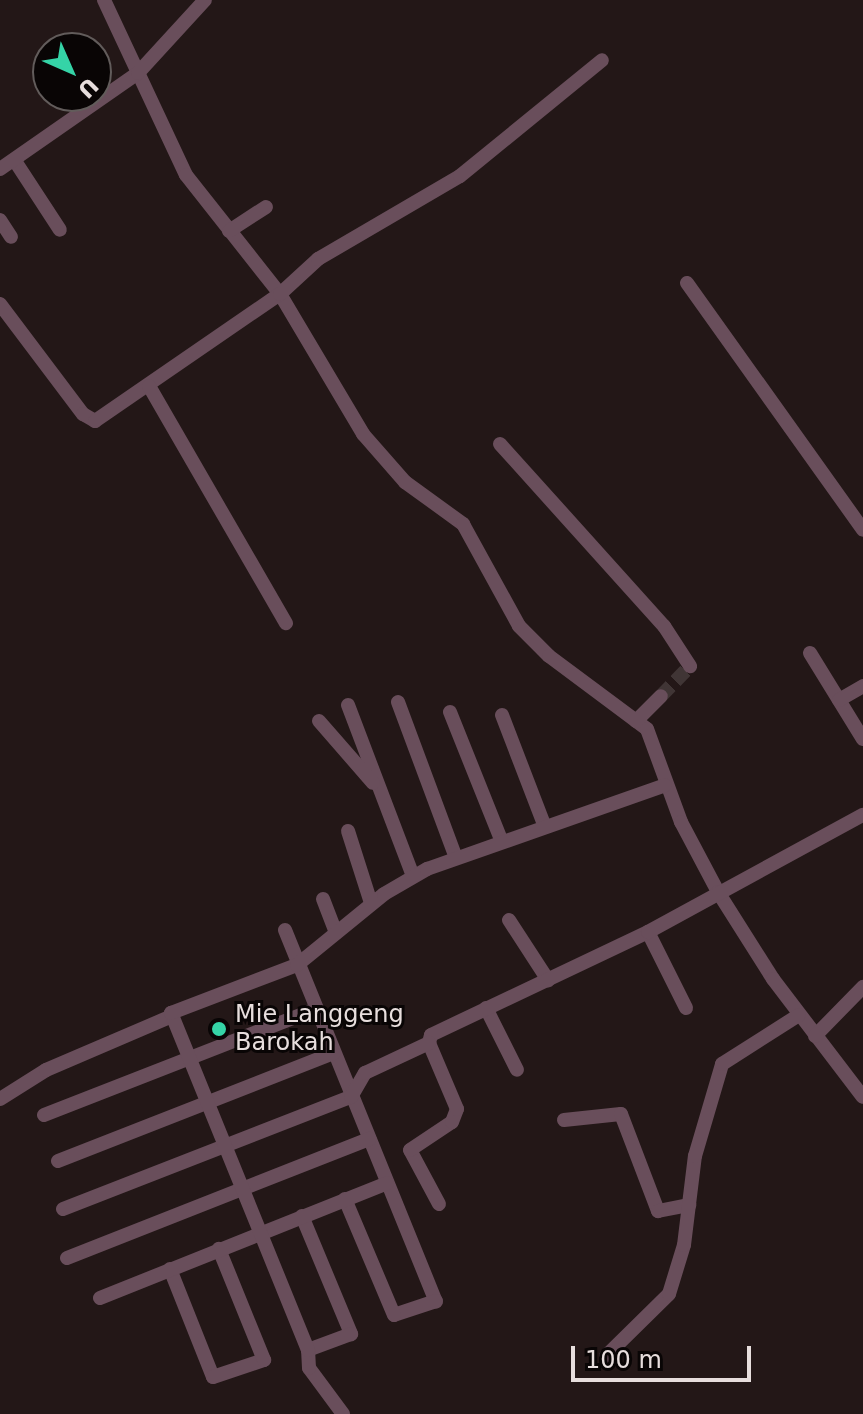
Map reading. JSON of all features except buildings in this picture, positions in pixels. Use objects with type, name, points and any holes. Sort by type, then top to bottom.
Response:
[{"type":"street","points":[[104,0],[186,175],[280,294],[363,434],[405,482],[463,524],[519,626],[549,656],[636,721],[653,740],[665,785],[718,892],[799,1015],[863,1097]]},
{"type":"street","points":[[0,169],[138,73],[205,0]]},
{"type":"street","points":[[0,304],[89,421],[149,386],[280,294],[318,259],[460,176],[602,60]]},
{"type":"street","points":[[15,161],[60,230]]},
{"type":"street","points":[[229,231],[266,207]]},
{"type":"street","points":[[0,220],[11,237]]},
{"type":"street","points":[[687,283],[863,530]]},
{"type":"street","points":[[149,386],[286,623]]},
{"type":"street","points":[[500,444],[664,626],[690,666]]},
{"type":"street","points":[[810,653],[863,739]]},
{"type":"street","points":[[839,700],[863,686]]},
{"type":"street","points":[[636,721],[661,696]]},
{"type":"street","points":[[398,702],[456,858]]},
{"type":"street","points":[[348,705],[413,876]]},
{"type":"street","points":[[450,712],[502,842]]},
{"type":"street","points":[[502,715],[545,827]]},
{"type":"street","points":[[319,721],[381,793]]},
{"type":"street","points":[[1,1098],[46,1070],[297,965],[371,903],[413,876],[665,785]]},
{"type":"street","points":[[63,1209],[351,1097],[365,1073],[429,1043],[438,1030],[648,932],[863,815]]},
{"type":"street","points":[[348,831],[371,903]]},
{"type":"street","points":[[323,899],[336,933]]},
{"type":"street","points":[[509,920],[548,980]]},
{"type":"street","points":[[285,930],[436,1301],[394,1315],[345,1199]]},
{"type":"street","points":[[648,932],[686,1008]]},
{"type":"street","points":[[815,1036],[863,987]]},
{"type":"street","points":[[486,1008],[517,1070]]},
{"type":"street","points":[[44,1115],[188,1056],[316,1009]]},
{"type":"street","points":[[606,1356],[669,1294],[684,1245],[695,1156],[722,1064],[799,1015]]},
{"type":"street","points":[[172,1016],[308,1350],[309,1368],[343,1414]]},
{"type":"street","points":[[429,1043],[457,1109],[452,1122],[410,1150],[439,1204]]},
{"type":"street","points":[[58,1161],[206,1100],[334,1053]]},
{"type":"street","points":[[564,1120],[621,1114],[658,1211],[689,1205]]},
{"type":"street","points":[[67,1258],[369,1139]]},
{"type":"street","points":[[100,1298],[387,1183]]},
{"type":"street","points":[[302,1216],[351,1334],[308,1350]]},
{"type":"street","points":[[170,1269],[213,1377],[264,1360],[219,1249]]},
{"type":"tunnel","points":[[661,696],[690,666]]},
{"type":"place","name":"Mie Langgeng Barokah","points":[[219,1029]]}]
